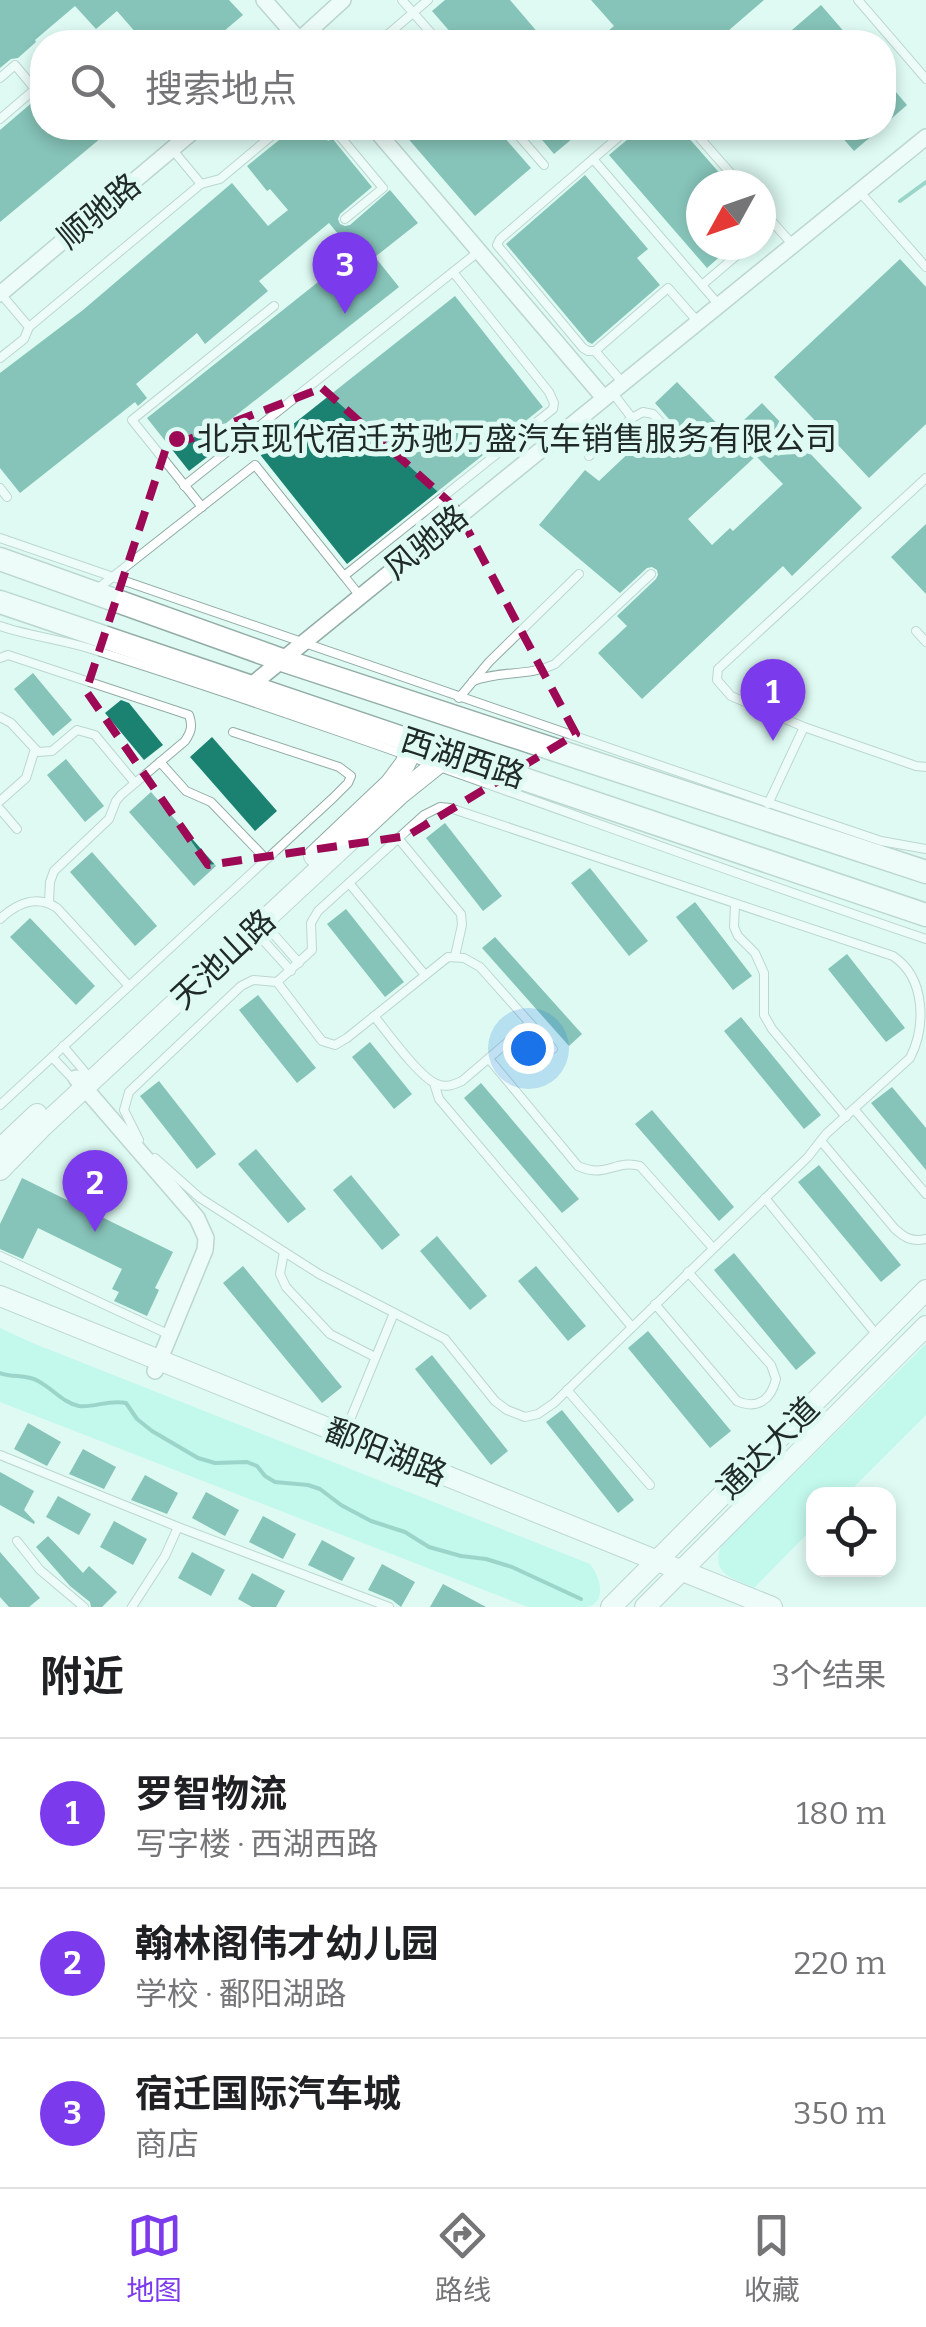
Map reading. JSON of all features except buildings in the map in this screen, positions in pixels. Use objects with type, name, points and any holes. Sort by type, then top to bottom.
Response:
[{"type":"main road","name":"西湖西路","points":[[0,560],[282,660],[453,706],[766,810],[926,872]]},
{"type":"main road","name":"西湖西路","points":[[0,602],[249,687],[412,750],[926,915]]},
{"type":"street","points":[[264,0],[289,30]]},
{"type":"street","points":[[312,30],[343,0]]},
{"type":"street","name":"风驰路","points":[[249,687],[926,137]]},
{"type":"street","name":"顺驰路","points":[[0,294],[183,140]]},
{"type":"street","points":[[384,140],[479,251],[613,391]]},
{"type":"street","name":"天池山路","points":[[254,921],[390,784],[412,750]]},
{"type":"street","name":"天池山路","points":[[0,1149],[254,921],[442,760]]},
{"type":"street","points":[[80,1079],[197,1218],[206,1238],[202,1262],[157,1366]]},
{"type":"street","name":"天池山路","points":[[0,1170],[80,1079]]},
{"type":"street","name":"通达大道","points":[[610,1607],[926,1290]]},
{"type":"street","name":"鄱阳湖路","points":[[0,1296],[157,1366]]},
{"type":"street","name":"鄱阳湖路","points":[[0,1308],[157,1366],[675,1576],[772,1607]]},
{"type":"street","name":"通达大道","points":[[645,1607],[926,1326]]},
{"type":"street","name":"鄱阳湖路","points":[[675,1576],[736,1607]]},
{"type":"lane","points":[[402,0],[429,30]]},
{"type":"lane","points":[[393,30],[428,0]]},
{"type":"lane","points":[[858,0],[884,30]]},
{"type":"lane","points":[[896,45],[926,80]]},
{"type":"lane","points":[[0,78],[15,65],[30,83]]},
{"type":"lane","points":[[0,119],[30,93]]},
{"type":"lane","points":[[0,358],[24,338],[29,327],[202,184],[220,179],[267,140]]},
{"type":"lane","points":[[343,140],[382,188],[345,219]]},
{"type":"lane","points":[[522,140],[544,165]]},
{"type":"lane","points":[[615,140],[497,245],[588,352],[596,351],[668,288],[698,322]]},
{"type":"lane","points":[[702,140],[728,170]]},
{"type":"lane","points":[[172,149],[202,184]]},
{"type":"lane","points":[[593,159],[719,305]]},
{"type":"lane","points":[[859,191],[926,267]]},
{"type":"lane","points":[[776,226],[792,245]]},
{"type":"lane","points":[[184,486],[479,251]]},
{"type":"lane","points":[[702,286],[732,260]]},
{"type":"lane","points":[[344,576],[548,414],[554,404],[549,392],[453,272]]},
{"type":"lane","points":[[0,294],[29,327]]},
{"type":"lane","points":[[202,507],[132,420],[274,306]]},
{"type":"lane","points":[[596,351],[613,391],[632,418]]},
{"type":"lane","points":[[588,456],[643,412],[653,414],[683,447]]},
{"type":"lane","points":[[93,592],[254,465],[360,596]]},
{"type":"lane","points":[[926,478],[718,669],[717,680],[731,696],[804,727],[926,767]]},
{"type":"lane","points":[[457,486],[472,505]]},
{"type":"lane","points":[[0,488],[7,496]]},
{"type":"lane","points":[[0,538],[303,642],[453,706],[472,681],[579,574]]},
{"type":"lane","points":[[472,681],[491,674],[537,671],[554,664],[651,574]]},
{"type":"lane","points":[[0,626],[85,647],[412,750]]},
{"type":"lane","points":[[916,631],[926,642]]},
{"type":"lane","points":[[0,658],[8,655],[189,715],[192,722],[185,741],[116,802],[109,819],[59,864],[50,882],[48,902]]},
{"type":"lane","points":[[0,717],[11,723],[38,752],[59,746],[76,730],[86,731],[95,736],[136,783]]},
{"type":"lane","points":[[804,727],[766,810],[926,849]]},
{"type":"lane","points":[[0,1105],[333,798],[351,776],[339,767],[233,732]]},
{"type":"lane","points":[[0,801],[26,778],[35,749]]},
{"type":"lane","points":[[442,760],[926,939]]},
{"type":"lane","points":[[160,762],[186,791],[212,802],[266,859]]},
{"type":"lane","points":[[277,982],[312,950],[310,932],[314,916],[398,838],[440,807],[893,956],[909,969],[917,983],[926,1018],[918,1049],[567,1390],[538,1414],[525,1417],[516,1416],[495,1401],[445,1339],[318,1274],[200,1198],[160,1164],[136,1136],[124,1110],[134,1086],[241,986],[253,980],[277,982],[322,1041],[340,1043],[448,956],[456,956],[480,967],[554,1049]]},
{"type":"lane","points":[[0,809],[18,829]]},
{"type":"lane","points":[[398,838],[460,914],[461,936],[456,956]]},
{"type":"lane","points":[[349,884],[425,975]]},
{"type":"lane","points":[[0,919],[29,901],[48,902],[129,986]]},
{"type":"lane","points":[[735,904],[734,927],[756,954],[764,973],[764,1015],[846,1117]]},
{"type":"lane","points":[[254,921],[299,963]]},
{"type":"lane","points":[[254,921],[290,971]]},
{"type":"lane","points":[[374,1016],[425,1077],[452,1086],[462,1082],[530,1023]]},
{"type":"lane","points":[[62,1046],[80,1079]]},
{"type":"lane","points":[[52,1056],[80,1079]]},
{"type":"lane","points":[[489,1058],[578,1166],[599,1172],[625,1164],[640,1166],[713,1248]]},
{"type":"lane","points":[[434,1083],[439,1099],[632,1327]]},
{"type":"lane","points":[[854,1109],[926,1194]]},
{"type":"lane","points":[[822,1140],[904,1238],[926,1240]]},
{"type":"lane","points":[[765,1198],[879,1337]]},
{"type":"lane","points":[[284,1252],[280,1274],[286,1287],[330,1334],[376,1358]]},
{"type":"lane","points":[[0,1256],[170,1335]]},
{"type":"lane","points":[[655,1304],[737,1401],[748,1406],[769,1397],[776,1379],[771,1365],[688,1272]]},
{"type":"lane","points":[[342,1440],[394,1313]]},
{"type":"lane","points":[[567,1390],[650,1485]]},
{"type":"lane","points":[[0,1455],[389,1607]]},
{"type":"lane","points":[[132,1607],[178,1527]]},
{"type":"lane","points":[[17,1540],[40,1570],[84,1607]]},
{"type":"highlighted area","points":[[322,388],[456,508],[576,734],[407,836],[208,865],[86,691],[166,448]]},
{"type":"green space","points":[[0,1328],[590,1564],[599,1581],[598,1599],[588,1607],[528,1607],[0,1402]]},
{"type":"green space","points":[[926,1344],[926,1415],[854,1487],[806,1487],[806,1535],[754,1588],[721,1569],[721,1546]]},
{"type":"waterway","points":[[900,201],[926,182]]},
{"type":"waterway","points":[[0,1373],[33,1379],[79,1406],[126,1403],[152,1431],[198,1458],[215,1463],[247,1462],[275,1482],[320,1489],[371,1521],[405,1532],[429,1547],[512,1567],[581,1599]]},
{"type":"place","name":"宿迁国际汽车城","points":[[345,314]]},
{"type":"place","name":"北京现代宿迁苏驰万盛汽车销售服务有限公司","points":[[177,439]]},
{"type":"place","name":"罗智物流","points":[[773,741]]},
{"type":"place","name":"翰林阁伟才幼儿园","points":[[95,1232]]}]
